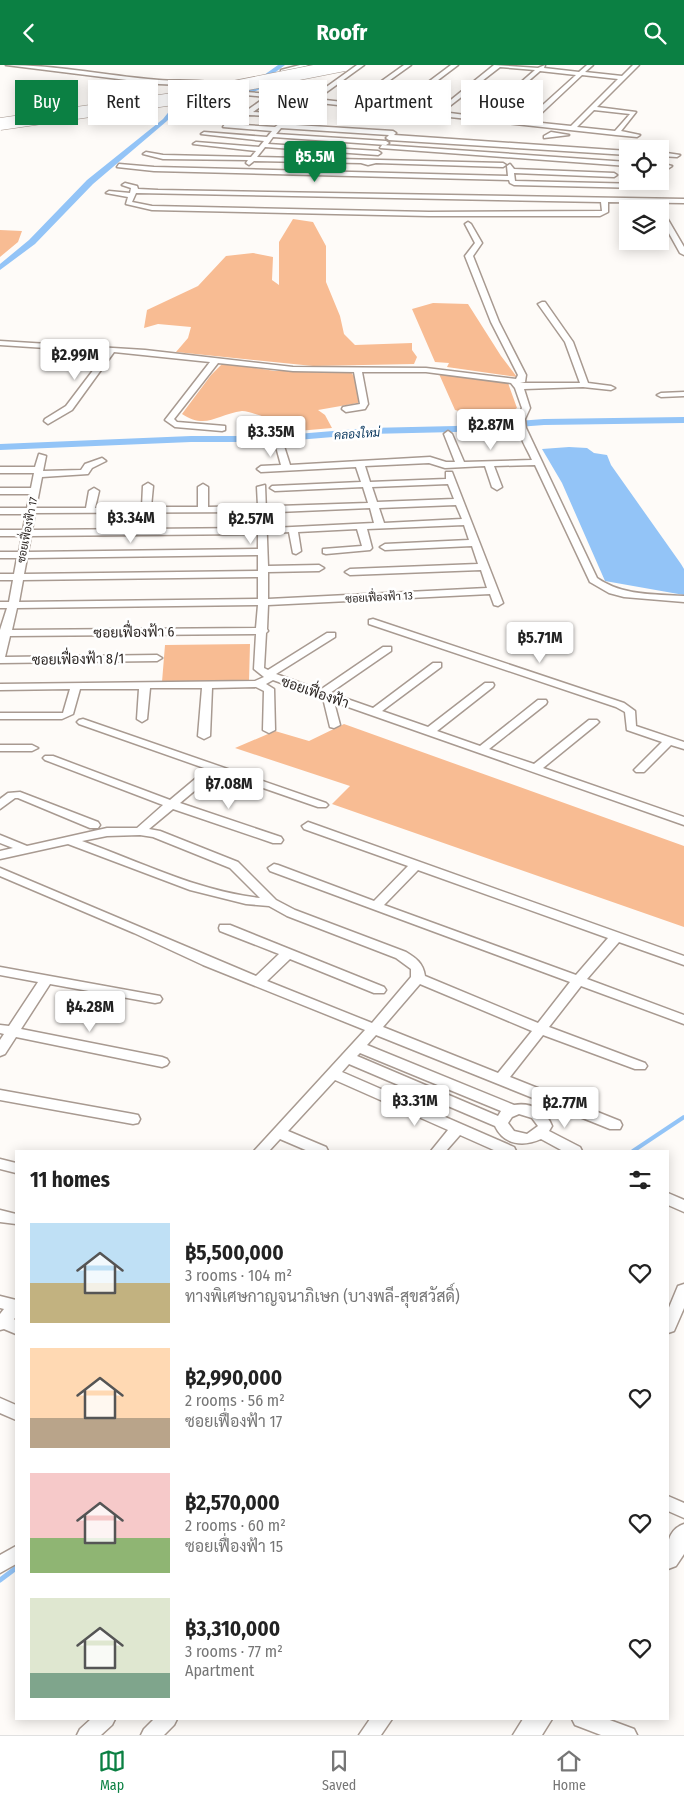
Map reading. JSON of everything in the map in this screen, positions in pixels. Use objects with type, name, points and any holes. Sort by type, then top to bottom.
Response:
[{"type":"highway","points":[[0,120],[194,91],[323,65]]},
{"type":"highway","points":[[0,124],[168,99],[344,65]]},
{"type":"street","points":[[10,65],[168,82]]},
{"type":"street","points":[[294,80],[295,79],[283,71],[306,65]]},
{"type":"street","points":[[327,89],[361,65]]},
{"type":"street","points":[[387,80],[408,65]]},
{"type":"street","points":[[435,80],[455,65]]},
{"type":"street","points":[[451,103],[498,65],[542,67],[624,78]]},
{"type":"street","points":[[543,108],[590,65]]},
{"type":"street","points":[[572,128],[636,65]]},
{"type":"street","points":[[527,80],[542,67]]},
{"type":"street","points":[[593,108],[634,113],[616,133]]},
{"type":"street","points":[[213,125],[277,129],[288,126],[383,132],[392,133],[391,137]]},
{"type":"street","points":[[543,125],[637,135]]},
{"type":"street","points":[[119,166],[364,174],[510,169],[536,154],[557,126]]},
{"type":"street","points":[[245,171],[251,159],[277,129]]},
{"type":"street","points":[[542,144],[551,134],[605,141],[591,143]]},
{"type":"street","points":[[204,135],[270,137],[382,148],[619,163]]},
{"type":"street","points":[[391,137],[542,144],[619,154]]},
{"type":"street","points":[[364,174],[370,161],[391,137]]},
{"type":"street","points":[[196,144],[261,147],[382,148]]},
{"type":"street","points":[[159,157],[167,151]]},
{"type":"street","points":[[146,154],[159,157],[370,161],[617,174]]},
{"type":"street","points":[[669,155],[677,155]]},
{"type":"street","points":[[510,169],[512,181],[518,183],[619,185]]},
{"type":"street","points":[[610,185],[619,171]]},
{"type":"street","points":[[125,185],[134,186],[128,203],[152,208],[429,215],[600,214],[605,212],[604,199]]},
{"type":"street","points":[[109,193],[654,200]]},
{"type":"street","points":[[669,200],[684,201]]},
{"type":"street","points":[[468,224],[479,243],[469,256],[495,322],[522,375],[522,380],[518,384]]},
{"type":"street","points":[[669,227],[684,253]]},
{"type":"street","points":[[542,304],[572,348],[574,361],[585,383],[583,385]]},
{"type":"street","points":[[0,343],[112,350],[293,369],[358,371],[434,370],[507,379],[518,384],[583,385],[611,388]]},
{"type":"street","points":[[48,421],[69,408],[112,350]]},
{"type":"street","points":[[216,360],[169,420],[175,424],[222,427]]},
{"type":"street","points":[[346,409],[362,407],[364,404],[358,371]]},
{"type":"street","points":[[518,384],[526,408],[522,423],[537,462],[593,580],[599,586],[615,592],[684,599]]},
{"type":"street","points":[[661,395],[684,394]]},
{"type":"street","points":[[448,434],[460,465]]},
{"type":"street","points":[[279,443],[286,467]]},
{"type":"street","name":"ซอยเฟื่องฟ้า 17","points":[[0,656],[3,633],[13,605],[42,456]]},
{"type":"street","points":[[261,469],[430,460],[445,465],[537,462]]},
{"type":"street","points":[[0,470],[81,473],[85,472],[88,466],[102,461]]},
{"type":"street","points":[[488,463],[497,487]]},
{"type":"street","points":[[360,464],[380,526]]},
{"type":"street","points":[[445,465],[498,603]]},
{"type":"street","points":[[275,488],[452,481]]},
{"type":"street","points":[[146,510],[148,486]]},
{"type":"street","points":[[203,510],[204,487]]},
{"type":"street","name":"ซอยเฟื่องฟ้า","points":[[262,487],[263,631],[259,669],[270,676],[324,696],[684,821]]},
{"type":"street","points":[[0,491],[35,491]]},
{"type":"street","points":[[90,510],[94,491]]},
{"type":"street","points":[[278,509],[460,502]]},
{"type":"street","points":[[0,511],[262,509]]},
{"type":"street","points":[[275,530],[467,522]]},
{"type":"street","points":[[326,551],[367,549],[361,526]]},
{"type":"street","points":[[293,529],[296,551]]},
{"type":"street","points":[[0,533],[263,531]]},
{"type":"street","points":[[385,547],[475,543]]},
{"type":"street","points":[[0,555],[263,552]]},
{"type":"street","points":[[350,572],[484,567]]},
{"type":"street","points":[[0,577],[263,572],[319,568]]},
{"type":"street","name":"ซอยเฟื่องฟ้า 13","points":[[263,602],[494,591]]},
{"type":"street","points":[[0,605],[263,602]]},
{"type":"street","points":[[373,621],[620,705],[630,711],[631,727],[684,746]]},
{"type":"street","name":"ซอยเฟื่องฟ้า 6","points":[[3,633],[263,631]]},
{"type":"street","points":[[257,684],[331,635]]},
{"type":"street","points":[[334,725],[324,696],[387,649]]},
{"type":"street","name":"ซอยเฟื่องฟ้า 8/1","points":[[0,660],[157,658]]},
{"type":"street","points":[[373,713],[437,665]]},
{"type":"street","points":[[0,687],[257,684],[269,689],[269,730]]},
{"type":"street","points":[[204,736],[207,685]]},
{"type":"street","points":[[428,732],[489,685]]},
{"type":"street","points":[[0,716],[65,715],[76,686]]},
{"type":"street","points":[[142,719],[145,686]]},
{"type":"street","points":[[481,750],[542,702]]},
{"type":"street","points":[[535,769],[593,722]]},
{"type":"street","points":[[83,723],[322,805]]},
{"type":"street","points":[[640,770],[669,741]]},
{"type":"street","points":[[0,748],[32,748]]},
{"type":"street","points":[[49,758],[173,805],[277,840]]},
{"type":"street","points":[[140,831],[216,768]]},
{"type":"street","points":[[0,805],[12,795],[20,795],[94,825]]},
{"type":"street","points":[[308,826],[684,961]]},
{"type":"street","points":[[0,855],[108,832],[140,831],[167,837],[234,865],[272,903],[291,913],[401,955],[414,963],[419,970],[418,978],[358,1047],[262,1150]]},
{"type":"street","points":[[0,839],[29,850]]},
{"type":"street","points":[[71,841],[206,892],[252,902],[272,903]]},
{"type":"street","points":[[376,906],[416,865]]},
{"type":"street","points":[[274,868],[684,1020]]},
{"type":"street","points":[[0,872],[373,1030],[615,1125]]},
{"type":"street","points":[[225,928],[378,990]]},
{"type":"street","points":[[500,1081],[579,980],[617,937]]},
{"type":"street","points":[[258,982],[287,954]]},
{"type":"street","points":[[0,971],[155,999]]},
{"type":"street","points":[[418,978],[540,1029],[640,1066]]},
{"type":"street","points":[[0,1051],[6,1031],[47,979]]},
{"type":"street","points":[[6,1031],[162,1062]]},
{"type":"street","points":[[358,1047],[512,1110]]},
{"type":"street","points":[[348,1058],[501,1123]]},
{"type":"street","points":[[333,1074],[507,1150]]},
{"type":"street","points":[[0,1095],[133,1119]]},
{"type":"street","points":[[523,1109],[534,1112],[542,1118],[545,1126],[541,1133],[533,1138],[522,1139],[511,1136],[503,1130],[501,1123],[504,1115],[512,1110],[523,1109]]},
{"type":"street","points":[[439,1150],[457,1129]]},
{"type":"street","points":[[278,1133],[319,1150]]},
{"type":"street","points":[[541,1133],[573,1150]]},
{"type":"street","points":[[0,1164],[15,1168]]},
{"type":"street","points":[[669,1199],[684,1207]]},
{"type":"street","points":[[0,1216],[15,1219]]},
{"type":"street","points":[[669,1325],[684,1290]]},
{"type":"street","points":[[0,1302],[15,1306]]},
{"type":"street","points":[[6,1324],[15,1308]]},
{"type":"street","points":[[0,1405],[15,1412]]},
{"type":"street","points":[[669,1504],[684,1511]]},
{"type":"street","points":[[669,1557],[684,1534]]},
{"type":"street","points":[[0,1565],[15,1555]]},
{"type":"street","points":[[87,1735],[104,1720]]},
{"type":"street","points":[[151,1735],[166,1720]]},
{"type":"street","points":[[369,1735],[381,1720]]},
{"type":"street","points":[[526,1735],[538,1720]]},
{"type":"street","points":[[585,1720],[627,1735]]},
{"type":"shaded area","points":[[293,219],[313,222],[326,246],[326,282],[340,316],[344,334],[355,345],[412,343],[412,350],[417,357],[414,364],[313,366],[176,352],[188,338],[191,327],[158,324],[144,328],[147,310],[198,286],[226,256],[253,253],[273,257],[272,280],[279,285],[279,242]]},
{"type":"shaded area","points":[[0,230],[22,231],[18,242],[0,257]]},
{"type":"shaded area","points":[[433,303],[468,304],[501,356],[517,377],[447,367],[449,363],[435,362],[412,309]]},
{"type":"shaded area","points":[[223,363],[275,371],[350,371],[360,384],[358,403],[318,410],[325,415],[332,428],[275,433],[265,417],[247,412],[242,411],[205,421],[190,419],[182,414],[211,375]]},
{"type":"shaded area","points":[[439,374],[496,379],[508,383],[517,408],[512,411],[466,413],[455,410]]},
{"type":"shaded area","points":[[250,644],[249,681],[162,682],[165,645]]},
{"type":"shaded area","points":[[344,724],[684,846],[684,927],[332,804],[350,786],[235,748],[275,731],[309,741]]},
{"type":"water","points":[[587,448],[594,453],[607,455],[611,465],[684,569],[684,595],[605,581],[562,483],[542,449]]},
{"type":"waterway","points":[[0,268],[32,242],[90,182],[165,120],[174,109],[175,103],[238,94],[261,87],[267,82],[266,76],[282,65]]},
{"type":"waterway","name":"คลองใหม่","points":[[0,447],[191,439],[273,439],[369,431],[455,429],[544,422],[684,420]]},
{"type":"waterway","points":[[634,1150],[684,1117]]},
{"type":"waterway","points":[[0,1580],[15,1569]]}]
